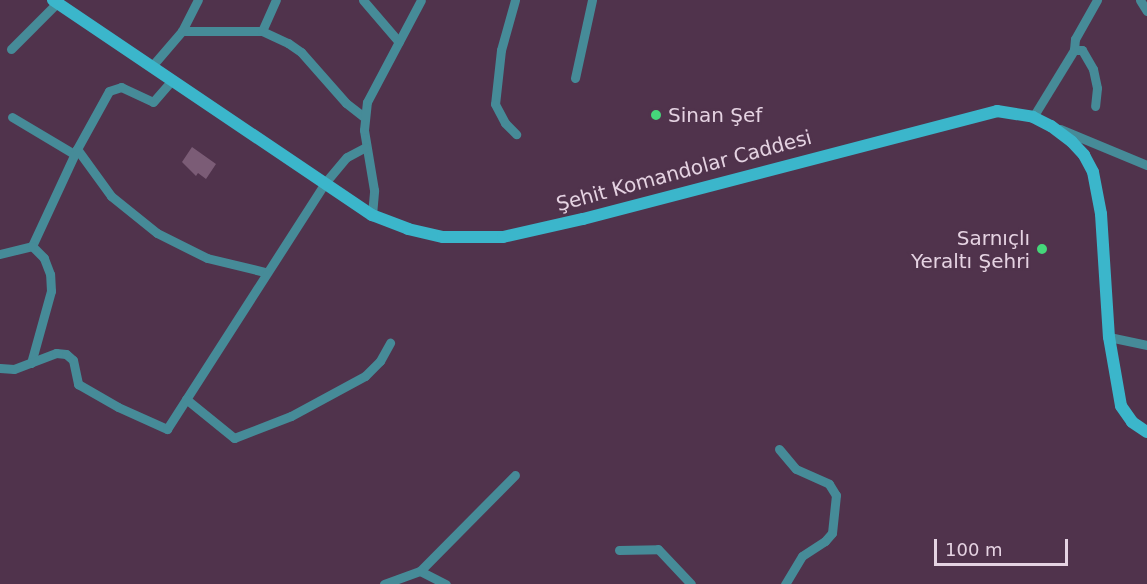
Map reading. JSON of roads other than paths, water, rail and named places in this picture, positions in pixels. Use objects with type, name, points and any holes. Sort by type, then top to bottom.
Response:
[{"type":"main road","name":"Şehit Komandolar Caddesi","points":[[55,1],[372,215],[408,229],[443,237],[503,237],[583,219],[997,111],[1033,117],[1051,126],[1072,142],[1084,155],[1092,172],[1101,214],[1109,337],[1121,406],[1132,422],[1147,432]]},
{"type":"street","points":[[152,66],[182,32],[198,0]]},
{"type":"street","points":[[262,31],[276,0]]},
{"type":"street","points":[[363,0],[399,42]]},
{"type":"street","points":[[372,215],[374,190],[366,147],[364,117],[372,89],[421,0]]},
{"type":"street","points":[[515,0],[501,50],[495,104],[505,123],[516,134]]},
{"type":"street","points":[[575,78],[592,0]]},
{"type":"street","points":[[1033,117],[1074,51],[1076,39],[1097,0]]},
{"type":"street","points":[[1140,0],[1147,11]]},
{"type":"street","points":[[12,49],[55,1]]},
{"type":"street","points":[[182,32],[262,31],[282,39],[301,52],[346,104],[364,117]]},
{"type":"street","points":[[1074,51],[1082,50],[1093,69],[1097,88],[1095,106]]},
{"type":"street","points":[[32,246],[76,152],[109,90],[120,87],[153,102],[172,81]]},
{"type":"street","points":[[12,117],[76,152],[111,196],[157,233],[207,258],[266,272]]},
{"type":"street","points":[[1051,126],[1147,165]]},
{"type":"street","points":[[0,368],[14,369],[56,353],[66,354],[73,360],[78,384],[118,408],[166,429],[324,184],[347,157],[366,147]]},
{"type":"street","points":[[0,254],[32,246]]},
{"type":"street","points":[[31,363],[51,291],[47,266],[32,246]]},
{"type":"street","points":[[1109,337],[1147,345]]},
{"type":"street","points":[[186,399],[234,438],[291,416],[365,376],[380,361],[390,343]]},
{"type":"street","points":[[779,449],[796,469],[829,484],[836,495],[832,533],[825,541],[802,556],[785,584]]},
{"type":"street","points":[[384,584],[420,571],[515,475]]},
{"type":"street","points":[[619,550],[658,549],[691,584]]},
{"type":"street","points":[[420,571],[446,584]]},
{"type":"place","name":"Sinan Şef","points":[[656,115]]},
{"type":"place","name":"Sarnıçlı Yeraltı Şehri","points":[[1042,249]]}]
